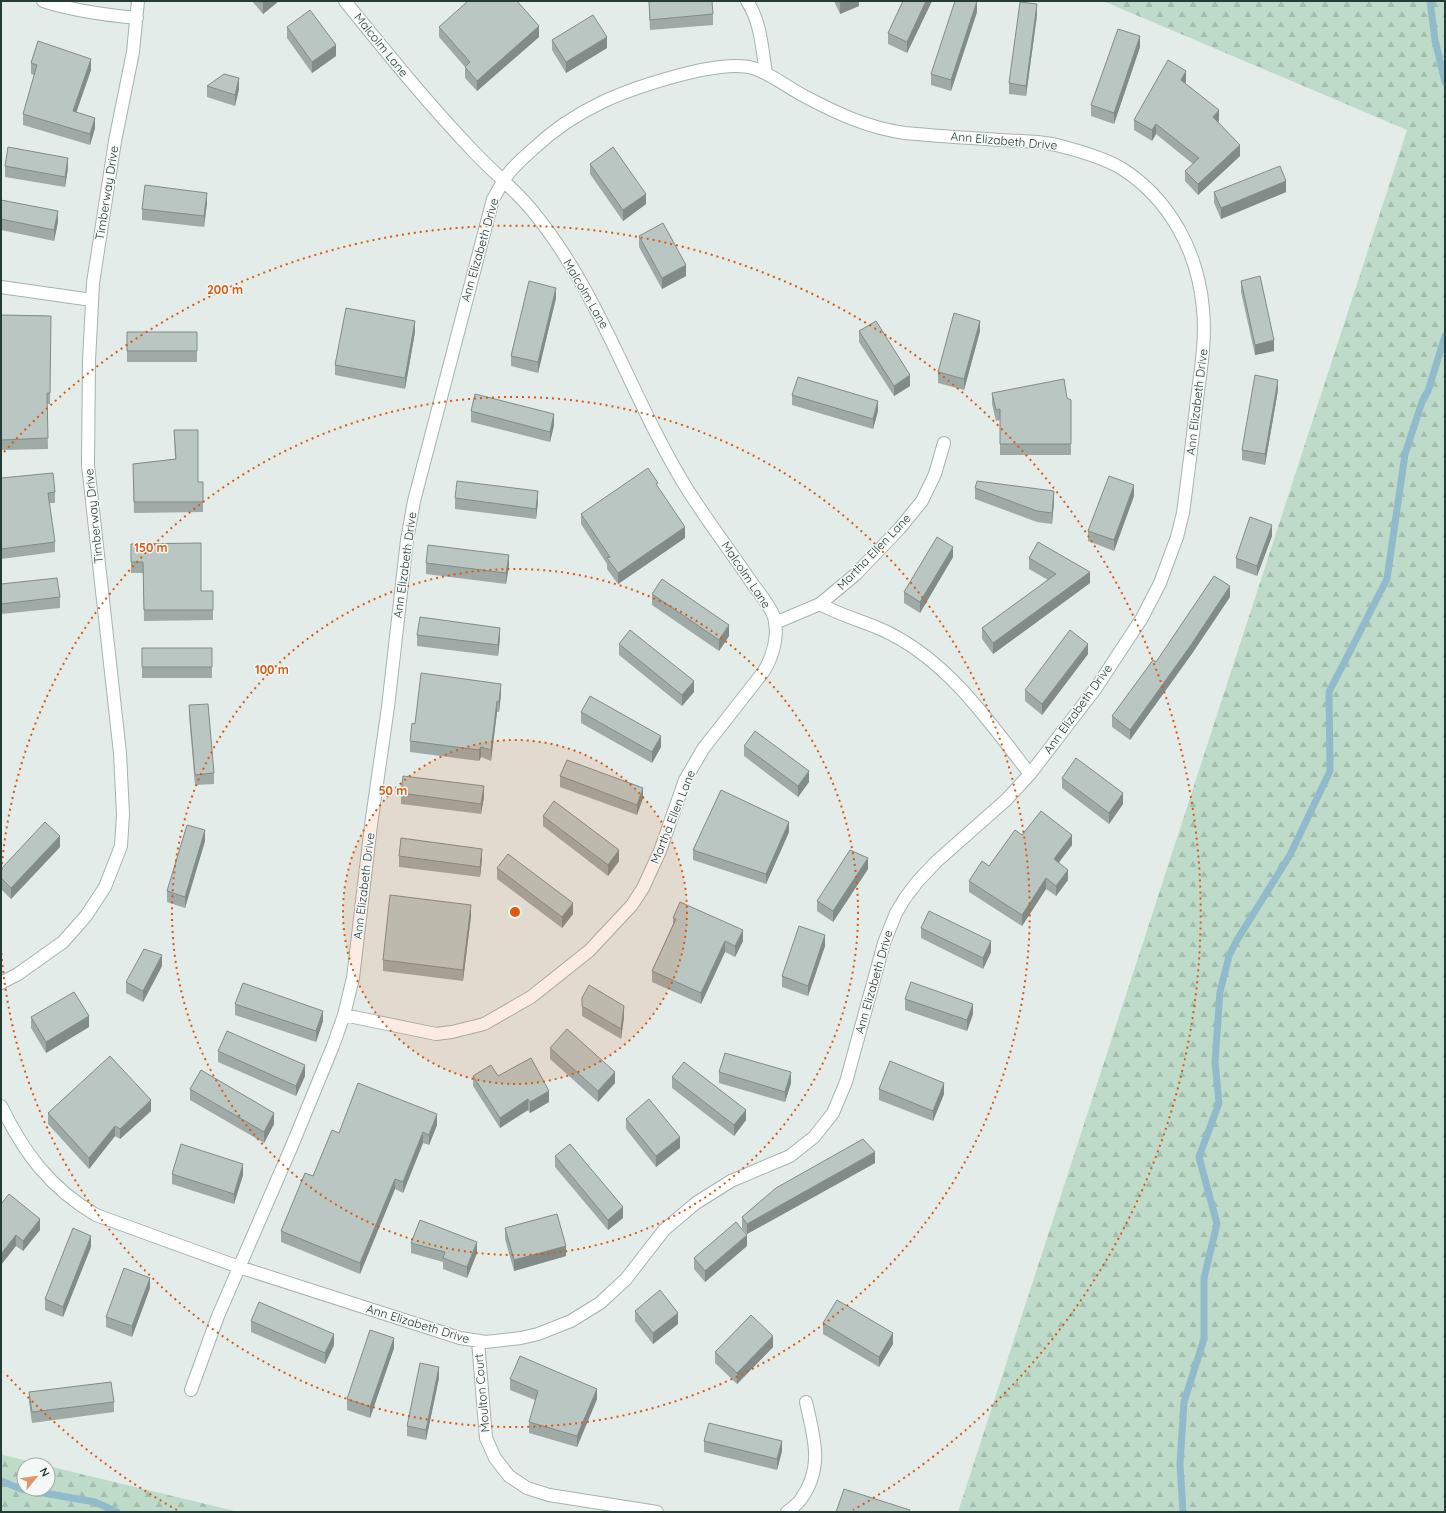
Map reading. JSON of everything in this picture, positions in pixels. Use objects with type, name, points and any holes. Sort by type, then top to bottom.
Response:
[{"type":"street","points":[[43,1],[104,15],[137,18]]},
{"type":"street","name":"Timberway Drive","points":[[1,982],[18,974],[63,942],[86,916],[105,887],[121,846],[123,814],[120,753],[88,465],[89,361],[93,283],[115,141],[133,52],[138,1]]},
{"type":"street","name":"Malcolm Lane","points":[[345,1],[409,80],[476,154],[530,207],[553,239],[585,287],[660,442],[689,492],[769,607],[774,616],[775,623]]},
{"type":"street","points":[[747,1],[755,17],[760,35],[766,74]]},
{"type":"street","name":"Ann Elizabeth Drive","points":[[1,1106],[24,1149],[49,1179],[78,1204],[96,1215],[239,1267],[460,1338],[478,1341],[538,1334],[571,1321],[600,1303],[626,1279],[664,1230],[696,1203],[731,1181],[790,1156],[814,1137],[833,1112],[846,1082],[884,942],[896,913],[905,898],[937,860],[1006,800],[1030,774],[1096,688],[1142,618],[1160,583],[1177,537],[1183,513],[1204,347],[1203,309],[1196,271],[1191,253],[1177,224],[1168,211],[1146,187],[1120,168],[1097,157],[1063,146],[886,131],[858,122],[806,97],[766,74],[751,68],[726,66],[696,71],[647,83],[597,104],[560,126],[542,139],[519,161],[503,181],[492,199],[414,501],[407,540],[388,708],[371,825],[354,971],[344,1016],[291,1148],[239,1267],[218,1316],[191,1390]]},
{"type":"street","points":[[1,287],[92,300]]},
{"type":"street","name":"Martha Ellen Lane","points":[[344,1016],[436,1034],[452,1032],[484,1024],[531,997],[589,951],[632,905],[643,888],[660,851],[685,780],[703,749],[764,671],[769,662],[775,643],[775,623],[820,604],[856,574],[900,528],[922,501],[935,474],[944,443]]},
{"type":"street","points":[[820,604],[836,613],[891,634],[926,655],[970,698],[1030,774]]},
{"type":"street","name":"Moulton Court","points":[[478,1341],[486,1438],[495,1458],[508,1476],[527,1488],[549,1495],[657,1512]]},
{"type":"street","points":[[787,1512],[800,1500],[812,1478],[816,1457],[806,1402]]},
{"type":"green space","points":[[1103,1],[1445,1],[1445,1512],[958,1512],[1407,130]]},
{"type":"green space","points":[[1,1447],[3,1455],[16,1458],[16,1497],[56,1497],[56,1468],[239,1512],[1,1512]]},
{"type":"building","points":[[468,1],[517,1],[539,26],[477,81],[465,67],[470,62],[439,27]]},
{"type":"building","points":[[712,1],[713,14],[650,20],[649,2]]},
{"type":"building","points":[[903,1],[926,1],[907,42],[888,33]]},
{"type":"building","points":[[955,1],[977,1],[951,80],[931,74]]},
{"type":"building","points":[[1020,2],[1037,4],[1026,86],[1009,83]]},
{"type":"building","points":[[310,10],[336,45],[312,62],[287,27]]},
{"type":"building","points":[[593,15],[607,37],[566,62],[552,40]]},
{"type":"building","points":[[1118,29],[1140,36],[1114,113],[1091,105]]},
{"type":"building","points":[[38,41],[91,59],[73,111],[95,118],[90,134],[23,114],[37,65],[31,63]]},
{"type":"building","points":[[1168,60],[1186,71],[1181,80],[1219,110],[1213,117],[1240,145],[1198,184],[1185,171],[1199,158],[1156,124],[1152,130],[1134,120]]},
{"type":"building","points":[[224,74],[239,78],[235,95],[207,86]]},
{"type":"building","points":[[8,147],[68,158],[65,177],[5,166]]},
{"type":"building","points":[[613,147],[646,194],[623,210],[590,164]]},
{"type":"building","points":[[1280,166],[1286,181],[1221,208],[1214,192]]},
{"type":"building","points":[[145,185],[207,193],[204,216],[142,209]]},
{"type":"building","points":[[1,200],[58,211],[54,230],[1,219]]},
{"type":"building","points":[[663,223],[686,265],[662,278],[639,236]]},
{"type":"building","points":[[1260,276],[1274,340],[1255,345],[1241,281]]},
{"type":"building","points":[[529,281],[556,288],[538,362],[511,356]]},
{"type":"building","points":[[346,308],[415,321],[405,378],[335,365]]},
{"type":"building","points":[[954,313],[980,321],[964,379],[938,372]]},
{"type":"building","points":[[1,315],[51,316],[50,393],[47,393],[48,438],[1,440]]},
{"type":"building","points":[[876,321],[910,375],[894,386],[859,331]]},
{"type":"building","points":[[127,332],[197,332],[197,351],[127,351]]},
{"type":"building","points":[[1255,375],[1278,380],[1265,454],[1242,450]]},
{"type":"building","points":[[798,377],[878,401],[873,419],[792,395]]},
{"type":"building","points":[[1064,379],[1067,398],[1071,400],[1071,444],[1000,444],[1000,409],[996,410],[992,393]]},
{"type":"building","points":[[475,394],[554,414],[550,432],[471,411]]},
{"type":"building","points":[[174,430],[198,430],[198,482],[203,482],[203,502],[134,502],[133,464],[176,459]]},
{"type":"building","points":[[648,468],[658,483],[656,484],[685,527],[618,573],[607,558],[610,557],[581,514]]},
{"type":"building","points":[[53,473],[55,492],[48,493],[55,542],[1,549],[1,478]]},
{"type":"building","points":[[1109,476],[1134,485],[1114,540],[1088,531]]},
{"type":"building","points":[[457,481],[538,491],[536,509],[455,498]]},
{"type":"building","points":[[977,481],[1054,491],[1052,513],[1037,511],[975,488]]},
{"type":"building","points":[[1250,517],[1272,525],[1257,566],[1236,558]]},
{"type":"building","points":[[937,537],[953,547],[920,602],[904,592]]},
{"type":"building","points":[[1038,542],[1090,572],[993,643],[982,628],[1056,574],[1029,558]]},
{"type":"building","points":[[201,543],[201,591],[213,591],[213,610],[144,610],[143,562],[131,562],[131,544]]},
{"type":"building","points":[[428,545],[509,555],[506,573],[426,563]]},
{"type":"building","points":[[1214,576],[1230,586],[1191,645],[1130,730],[1112,716],[1153,660],[1156,662]]},
{"type":"building","points":[[57,578],[60,597],[1,604],[1,584]]},
{"type":"building","points":[[662,579],[729,625],[719,640],[652,594]]},
{"type":"building","points":[[420,617],[500,628],[498,645],[417,635]]},
{"type":"building","points":[[630,630],[694,681],[682,695],[619,644]]},
{"type":"building","points":[[1070,630],[1088,644],[1042,704],[1025,690]]},
{"type":"building","points":[[142,648],[212,648],[212,667],[142,667]]},
{"type":"building","points":[[421,673],[501,684],[499,702],[497,701],[491,750],[481,747],[479,750],[410,741],[412,723],[415,724]]},
{"type":"building","points":[[590,696],[661,736],[652,752],[581,712]]},
{"type":"building","points":[[208,704],[214,773],[195,775],[189,705]]},
{"type":"building","points":[[755,731],[809,771],[798,786],[744,746]]},
{"type":"building","points":[[1076,758],[1123,793],[1109,813],[1062,778]]},
{"type":"building","points":[[567,760],[643,788],[637,805],[560,776]]},
{"type":"building","points":[[403,776],[484,786],[481,804],[401,793]]},
{"type":"building","points":[[721,790],[789,822],[766,874],[693,850]]},
{"type":"building","points":[[554,801],[619,850],[608,865],[543,816]]},
{"type":"building","points":[[1041,811],[1072,835],[1054,859],[1068,870],[1056,886],[1046,878],[1022,915],[969,881],[982,861],[989,866],[1015,830],[1022,835]]},
{"type":"building","points":[[45,822],[60,836],[11,888],[1,878],[1,869]]},
{"type":"building","points":[[187,825],[205,830],[185,897],[167,891]]},
{"type":"building","points":[[401,838],[482,849],[480,867],[399,856]]},
{"type":"building","points":[[850,850],[868,858],[833,911],[817,901]]},
{"type":"building","points":[[508,854],[573,903],[562,917],[497,868]]},
{"type":"building","points":[[390,895],[471,905],[463,970],[383,960]]},
{"type":"building","points":[[680,902],[743,930],[735,946],[725,941],[701,993],[652,971],[676,919],[673,918]]},
{"type":"building","points":[[929,911],[991,941],[983,958],[921,928]]},
{"type":"building","points":[[799,926],[825,935],[808,986],[782,976]]},
{"type":"building","points":[[144,949],[162,955],[143,991],[126,982]]},
{"type":"building","points":[[911,982],[973,1004],[967,1020],[905,999]]},
{"type":"building","points":[[243,983],[323,1011],[316,1031],[235,1004]]},
{"type":"building","points":[[589,985],[624,1006],[621,1029],[582,1006],[582,998]]},
{"type":"building","points":[[74,992],[89,1016],[46,1042],[31,1017]]},
{"type":"building","points":[[567,1029],[615,1072],[598,1091],[550,1048]]},
{"type":"building","points":[[227,1031],[305,1065],[296,1086],[218,1051]]},
{"type":"building","points":[[725,1053],[791,1072],[785,1092],[719,1072]]},
{"type":"building","points":[[110,1056],[151,1100],[120,1129],[115,1126],[89,1158],[48,1113]]},
{"type":"building","points":[[531,1058],[549,1091],[530,1102],[528,1099],[500,1118],[473,1076],[491,1065],[498,1076]]},
{"type":"building","points":[[890,1061],[944,1083],[933,1111],[879,1089]]},
{"type":"building","points":[[684,1062],[746,1110],[734,1125],[672,1077]]},
{"type":"building","points":[[201,1070],[274,1113],[264,1132],[190,1089]]},
{"type":"building","points":[[358,1083],[437,1114],[429,1135],[423,1132],[403,1182],[395,1179],[360,1263],[281,1231],[305,1173],[313,1176],[332,1130],[339,1133]]},
{"type":"building","points":[[649,1099],[680,1137],[656,1156],[626,1119]]},
{"type":"building","points":[[863,1139],[875,1152],[747,1224],[742,1217],[776,1188]]},
{"type":"building","points":[[181,1144],[243,1164],[234,1194],[172,1174]]},
{"type":"building","points":[[570,1144],[623,1207],[608,1220],[555,1156]]},
{"type":"building","points":[[9,1194],[40,1219],[23,1241],[16,1235],[1,1254],[1,1204]]},
{"type":"building","points":[[557,1214],[566,1246],[514,1260],[505,1228]]},
{"type":"building","points":[[420,1220],[477,1242],[467,1267],[443,1258],[445,1252],[411,1243]]},
{"type":"building","points":[[736,1222],[747,1235],[705,1271],[694,1258]]},
{"type":"building","points":[[73,1228],[91,1236],[63,1307],[45,1299]]},
{"type":"building","points":[[124,1268],[150,1278],[132,1326],[106,1317]]},
{"type":"building","points":[[660,1290],[678,1313],[653,1333],[635,1311]]},
{"type":"building","points":[[837,1300],[893,1333],[879,1357],[823,1323]]},
{"type":"building","points":[[259,1302],[334,1334],[325,1353],[251,1321]]},
{"type":"building","points":[[751,1315],[773,1336],[737,1373],[715,1352]]},
{"type":"building","points":[[370,1330],[394,1338],[370,1407],[347,1399]]},
{"type":"building","points":[[520,1356],[597,1389],[577,1436],[529,1422],[538,1391],[510,1379]]},
{"type":"building","points":[[420,1363],[439,1367],[426,1430],[407,1426]]},
{"type":"building","points":[[111,1382],[114,1402],[32,1412],[29,1392]]},
{"type":"building","points":[[709,1423],[782,1441],[777,1459],[704,1441]]},
{"type":"building","points":[[844,1489],[910,1510],[909,1512],[836,1512]]},
{"type":"waterway","points":[[1430,1],[1435,40],[1445,82]]},
{"type":"waterway","points":[[1183,1512],[1180,1464],[1184,1402],[1204,1339],[1204,1278],[1217,1224],[1199,1157],[1219,1103],[1215,1062],[1220,992],[1229,956],[1237,940],[1290,855],[1330,771],[1329,692],[1387,579],[1405,454],[1422,402],[1428,391],[1445,336]]},
{"type":"waterway","points":[[1,1481],[21,1489],[95,1502],[117,1512]]}]
